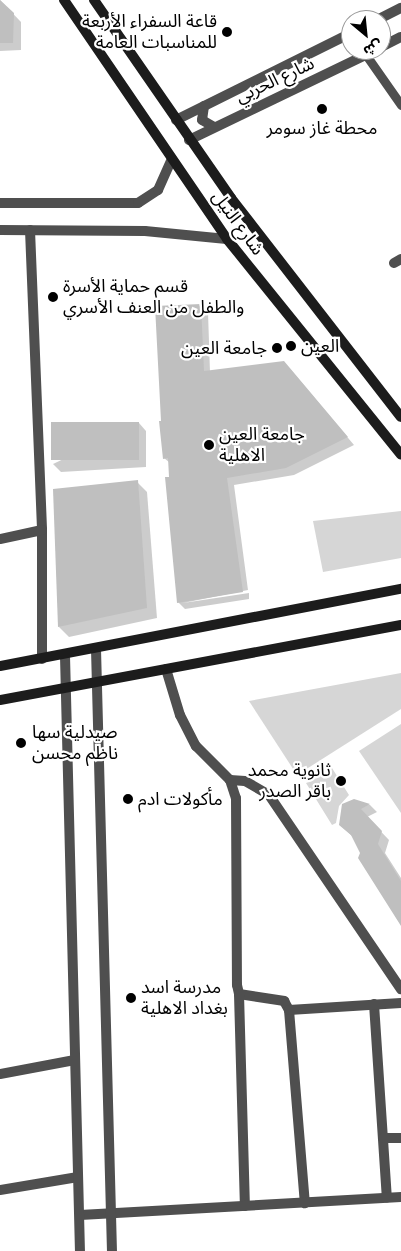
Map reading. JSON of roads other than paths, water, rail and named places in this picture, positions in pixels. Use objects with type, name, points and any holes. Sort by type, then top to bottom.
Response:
[{"type":"main road","name":"شارع النيل","points":[[64,0],[227,239],[401,455]]},
{"type":"main road","points":[[94,0],[189,140],[231,198],[401,418]]},
{"type":"main road","points":[[0,666],[42,658],[65,656],[401,589]]},
{"type":"main road","points":[[0,700],[401,625]]},
{"type":"street","name":"شارع الحربي","points":[[176,120],[341,38]]},
{"type":"street","name":"شارع الحربي","points":[[189,140],[356,60]]},
{"type":"street","points":[[204,106],[202,120],[214,128]]},
{"type":"street","points":[[0,203],[138,202],[158,190],[172,159]]},
{"type":"street","points":[[0,230],[189,233],[227,239]]},
{"type":"street","points":[[30,230],[42,530],[42,658]]},
{"type":"street","points":[[0,539],[42,530]]},
{"type":"street","points":[[96,649],[112,1251]]},
{"type":"street","points":[[65,656],[80,1251]]},
{"type":"street","points":[[166,669],[180,715],[196,746],[230,780],[236,798],[237,985],[240,994],[245,1206]]},
{"type":"street","points":[[230,780],[245,781],[269,795],[401,989]]},
{"type":"street","points":[[240,994],[284,1001],[289,1010],[305,1203]]},
{"type":"street","points":[[289,1010],[401,1003]]},
{"type":"street","points":[[374,1004],[387,1198]]},
{"type":"street","points":[[0,1074],[75,1060]]},
{"type":"street","points":[[383,1138],[401,1138]]},
{"type":"street","points":[[0,1190],[78,1177]]},
{"type":"street","points":[[80,1215],[401,1197]]},
{"type":"lane","points":[[370,60],[401,105]]},
{"type":"place","name":"قاعة السفراء الأربعة للمناسبات العامة","points":[[227,32]]},
{"type":"place","name":"محطة غاز سومر","points":[[322,109]]},
{"type":"place","name":"قسم حماية الأسرة والطفل من العنف الأسري","points":[[53,297]]},
{"type":"place","name":"العين","points":[[291,346]]},
{"type":"place","name":"جامعة العين","points":[[277,348]]},
{"type":"place","name":"جامعة العين الاهلية","points":[[209,445]]},
{"type":"place","name":"صيدلية سها ناظم محسن","points":[[21,743]]},
{"type":"place","name":"ثانوية محمد باقر الصدر","points":[[341,781]]},
{"type":"place","name":"مأكولات ادم","points":[[128,799]]},
{"type":"place","name":"مدرسة اسد بغداد الاهلية","points":[[131,998]]}]
